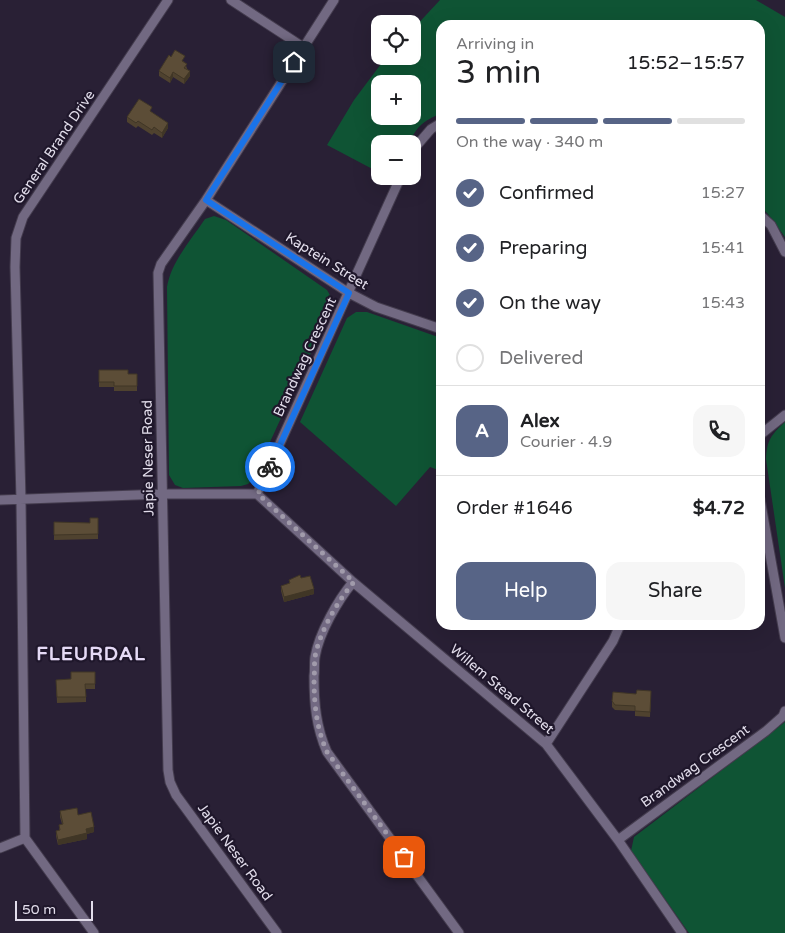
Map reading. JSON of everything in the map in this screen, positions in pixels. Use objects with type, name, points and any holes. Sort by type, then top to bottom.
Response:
[{"type":"street","name":"General Brand Drive","points":[[24,838],[21,500],[15,267],[16,238],[23,218],[168,0]]},
{"type":"street","points":[[231,0],[303,47]]},
{"type":"street","name":"Japie Neser Road","points":[[277,933],[176,794],[170,782],[168,770],[158,274],[160,264],[206,200],[334,0]]},
{"type":"street","points":[[421,140],[436,126]]},
{"type":"street","name":"Brandwag Crescent","points":[[258,494],[397,185]]},
{"type":"street","name":"Kaptein Street","points":[[206,200],[349,293],[376,307],[436,327]]},
{"type":"street","points":[[765,220],[771,225],[785,252]]},
{"type":"street","points":[[765,431],[785,415]]},
{"type":"street","points":[[0,500],[162,494],[258,494]]},
{"type":"street","name":"Willem Stead Street","points":[[258,494],[354,582],[546,744],[618,840],[682,933]]},
{"type":"street","points":[[765,527],[785,638]]},
{"type":"street","points":[[354,582],[343,594],[323,633],[315,657],[315,709],[320,737],[327,752],[459,933]]},
{"type":"street","points":[[546,744],[618,630]]},
{"type":"street","name":"Brandwag Crescent","points":[[618,840],[766,731],[783,716],[785,711]]},
{"type":"street","points":[[0,848],[24,838],[94,933]]},
{"type":"green space","points":[[440,0],[756,0],[785,17],[785,237],[765,211],[765,20],[436,20],[436,116],[421,125],[421,75],[373,75],[380,65],[421,65],[421,20]]},
{"type":"green space","points":[[371,77],[371,125],[421,125],[414,135],[371,135],[371,168],[327,145],[354,100]]},
{"type":"green space","points":[[214,216],[226,220],[327,290],[331,297],[332,307],[253,479],[248,484],[241,486],[183,488],[175,485],[169,475],[167,287],[169,278],[182,252],[205,219]]},
{"type":"green space","points":[[356,312],[367,312],[436,336],[436,469],[430,467],[396,506],[300,422],[347,318]]},
{"type":"green space","points":[[785,422],[785,588],[766,459],[767,447],[771,438]]},
{"type":"green space","points":[[785,722],[785,933],[689,933],[631,851],[634,837]]},
{"type":"building","points":[[175,50],[185,56],[182,61],[187,64],[184,68],[190,71],[184,79],[173,72],[170,78],[159,71],[169,55],[171,57]]},
{"type":"building","points":[[139,99],[152,107],[150,111],[168,123],[162,133],[154,127],[152,130],[138,121],[136,123],[127,117]]},
{"type":"building","points":[[99,370],[128,370],[128,374],[137,374],[137,386],[114,386],[114,382],[99,382]]},
{"type":"building","points":[[90,518],[98,518],[98,534],[54,535],[54,522],[90,523]]},
{"type":"building","points":[[300,575],[301,578],[310,576],[314,589],[284,597],[281,586],[290,583],[289,580]]},
{"type":"building","points":[[71,672],[95,672],[95,684],[85,684],[86,697],[57,697],[56,680],[71,679]]},
{"type":"building","points":[[637,690],[651,691],[650,712],[635,711],[635,706],[615,705],[612,701],[613,692],[636,694]]},
{"type":"building","points":[[77,808],[78,815],[91,812],[94,827],[86,829],[87,833],[58,840],[56,831],[60,830],[59,825],[63,824],[60,811]]},
{"type":"way so far","points":[[270,467],[258,494],[354,582],[343,594],[323,633],[315,657],[315,709],[320,737],[327,752],[404,857]]},
{"type":"district","name":"FLEURDAL","points":[[91,654]]},
{"type":"route","points":[[270,467],[349,293],[206,200],[294,62]]}]
